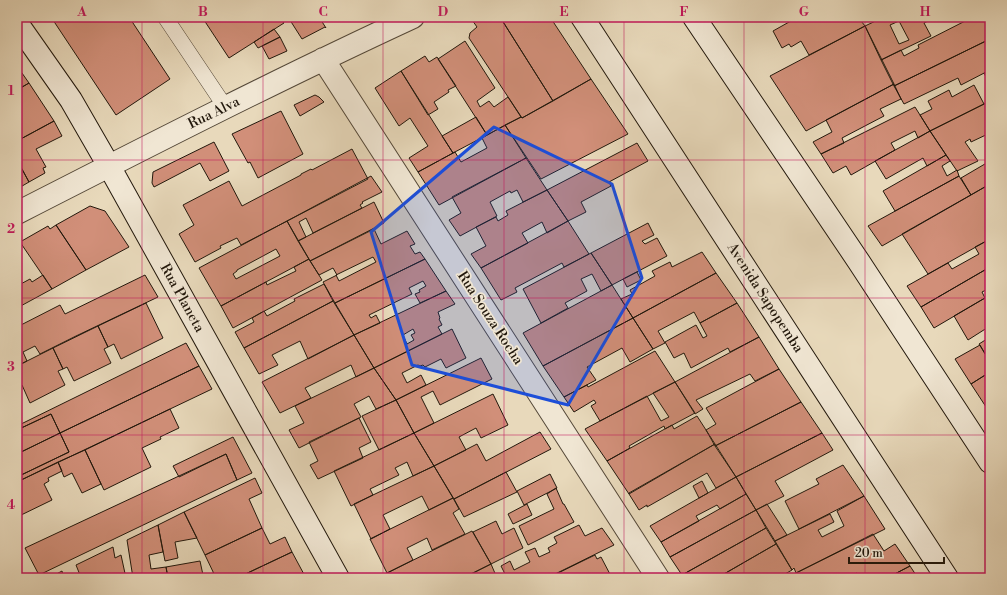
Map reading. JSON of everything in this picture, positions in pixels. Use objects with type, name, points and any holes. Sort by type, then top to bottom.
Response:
[{"type":"street","name":"Rua Alva","points":[[17,213],[323,59],[413,17]]},
{"type":"street","name":"Avenida Sapopemba","points":[[582,17],[948,578]]},
{"type":"street","points":[[694,17],[859,262],[990,462]]},
{"type":"street","name":"Rua Planeta","points":[[17,23],[71,100],[338,578]]},
{"type":"street","name":"Rua Souza Rocha","points":[[323,59],[658,578]]},
{"type":"lane","points":[[165,17],[226,108]]},
{"type":"highlighted area","points":[[494,127],[612,184],[642,278],[568,405],[412,365],[371,232]]},
{"type":"building","points":[[51,17],[129,17],[170,79],[116,115]]},
{"type":"building","points":[[202,17],[280,17],[284,23],[229,58]]},
{"type":"building","points":[[288,17],[319,17],[326,28],[325,27],[302,39]]},
{"type":"building","points":[[470,17],[500,17],[553,101],[522,118],[469,38],[470,33],[477,27]]},
{"type":"building","points":[[500,17],[550,17],[591,79],[553,101]]},
{"type":"building","points":[[798,17],[858,17],[865,26],[809,55],[801,41],[791,47],[789,44],[782,48],[773,31]]},
{"type":"building","points":[[884,17],[936,17],[924,23],[931,36],[881,60],[865,26]],"holes":[[[899,21],[909,40],[899,44],[890,25]]]},
{"type":"building","points":[[973,17],[983,17],[990,29],[990,39],[894,86],[881,60],[901,50],[904,56],[919,48],[918,45]]},
{"type":"building","points":[[865,26],[894,84],[806,131],[770,76]]},
{"type":"building","points":[[274,29],[280,37],[258,48],[254,42]]},
{"type":"building","points":[[280,37],[287,51],[269,59],[262,46]]},
{"type":"building","points":[[990,39],[990,70],[961,85],[958,78],[904,104],[894,86]]},
{"type":"building","points":[[465,41],[495,88],[477,101],[480,107],[489,101],[494,107],[508,97],[521,117],[487,135],[438,59]]},
{"type":"building","points":[[425,56],[429,62],[437,57],[456,86],[448,90],[449,92],[434,102],[438,109],[428,115],[401,71]]},
{"type":"building","points":[[17,66],[29,83],[17,90]]},
{"type":"building","points":[[990,70],[990,85],[984,73]]},
{"type":"building","points":[[401,71],[453,153],[418,172],[409,158],[428,146],[410,118],[399,126],[375,88]]},
{"type":"building","points":[[591,79],[628,134],[541,179],[505,125],[521,117],[522,118]]},
{"type":"building","points":[[29,83],[54,121],[17,141],[17,90]]},
{"type":"building","points":[[894,84],[901,99],[880,109],[884,116],[842,138],[844,143],[821,154],[813,142],[832,132],[826,120]]},
{"type":"building","points":[[974,85],[984,104],[930,131],[920,115],[932,109],[928,101],[949,90],[952,97]]},
{"type":"building","points":[[315,95],[324,102],[300,116],[294,105]]},
{"type":"building","points":[[990,101],[990,133],[971,142],[970,139],[965,142],[978,161],[957,171],[930,131]]},
{"type":"building","points":[[915,107],[930,131],[918,138],[915,131],[891,143],[895,150],[851,175],[846,166],[833,173],[821,154]]},
{"type":"building","points":[[281,111],[303,154],[258,178],[250,162],[248,163],[232,134]]},
{"type":"building","points":[[476,117],[487,135],[453,153],[442,136]]},
{"type":"building","points":[[54,121],[62,136],[36,149],[46,167],[43,168],[45,173],[29,182],[17,160],[17,141]]},
{"type":"building","points":[[505,125],[526,158],[439,205],[418,172],[455,152],[461,162],[487,148],[482,138]]},
{"type":"building","points":[[930,131],[946,155],[927,166],[923,158],[886,179],[875,161]]},
{"type":"building","points":[[214,142],[229,171],[210,181],[200,163],[154,187],[152,183],[153,172]]},
{"type":"building","points":[[637,143],[648,161],[609,182],[611,186],[581,202],[586,212],[568,221],[547,190]]},
{"type":"building","points":[[352,149],[368,179],[241,245],[237,238],[220,246],[221,248],[195,262],[179,234],[194,225],[183,205],[229,181],[242,206],[301,174],[311,169],[312,170]]},
{"type":"building","points":[[946,155],[950,161],[942,166],[947,176],[957,170],[959,176],[895,211],[883,191]]},
{"type":"building","points":[[526,158],[547,190],[523,202],[517,190],[511,193],[510,191],[490,202],[497,216],[460,236],[449,220],[461,213],[452,197]]},
{"type":"building","points":[[17,160],[29,182],[17,189]]},
{"type":"building","points":[[990,161],[990,184],[971,195],[961,178]]},
{"type":"building","points":[[371,176],[382,192],[362,202],[363,203],[360,205],[362,208],[313,233],[306,218],[299,222],[306,237],[298,241],[287,221]]},
{"type":"building","points":[[959,176],[971,195],[882,246],[868,226]]},
{"type":"building","points":[[990,184],[990,239],[928,274],[902,234]]},
{"type":"building","points":[[547,190],[568,221],[547,233],[542,222],[522,233],[528,243],[481,268],[471,254],[486,246],[476,227],[496,217],[498,221],[508,215],[506,211]]},
{"type":"building","points":[[374,202],[384,223],[310,261],[298,241]]},
{"type":"building","points":[[90,206],[105,211],[129,247],[86,270],[56,225]]},
{"type":"building","points":[[287,221],[309,259],[221,306],[199,268]],"holes":[[[276,249],[280,256],[236,279],[233,274],[237,270]]]},
{"type":"building","points":[[568,221],[589,254],[564,267],[562,263],[515,288],[517,292],[501,300],[481,268]]},
{"type":"building","points":[[648,223],[654,235],[642,241],[645,244],[657,238],[667,256],[612,285],[591,253]]},
{"type":"building","points":[[56,225],[86,270],[52,289],[20,242],[48,226],[50,229]]},
{"type":"building","points":[[374,229],[381,244],[407,231],[415,244],[410,246],[415,254],[420,252],[425,259],[335,303],[323,282],[336,275],[339,281],[376,262],[373,257],[337,275],[333,268],[319,275],[310,261]]},
{"type":"building","points":[[990,239],[990,267],[921,307],[907,286],[948,263],[952,269],[979,254],[975,247]]},
{"type":"building","points":[[702,252],[716,273],[633,318],[621,299],[632,294],[630,290],[655,276],[652,271],[670,262],[672,267]]},
{"type":"building","points":[[591,253],[612,285],[601,291],[592,274],[581,279],[587,291],[565,303],[568,308],[541,323],[523,289]]},
{"type":"building","points":[[309,259],[322,280],[233,328],[221,306],[266,282],[267,285],[296,271],[294,267]]},
{"type":"building","points":[[425,259],[446,291],[420,303],[415,294],[420,292],[419,290],[426,286],[423,281],[409,288],[412,294],[369,315],[371,318],[376,315],[380,323],[354,335],[335,303]]},
{"type":"building","points":[[990,267],[990,288],[982,292],[985,298],[934,328],[921,307]]},
{"type":"building","points":[[637,272],[641,280],[627,287],[623,279]]},
{"type":"building","points":[[716,273],[737,303],[700,323],[694,312],[658,331],[665,343],[653,349],[633,318]]},
{"type":"building","points":[[43,275],[52,289],[17,308],[17,286],[30,279],[32,282]]},
{"type":"building","points":[[145,275],[158,297],[40,354],[35,346],[23,352],[27,361],[17,366],[17,327],[60,305],[65,314]]},
{"type":"building","points":[[324,284],[333,301],[244,348],[235,332],[254,322],[252,318],[264,311],[267,316],[295,301],[294,299]]},
{"type":"building","points":[[612,285],[633,318],[543,366],[523,333]]},
{"type":"building","points":[[446,291],[455,304],[438,312],[442,325],[438,327],[442,334],[374,368],[354,335]],"holes":[[[413,329],[415,333],[411,335],[414,340],[407,344],[403,335]]]},
{"type":"building","points":[[990,295],[990,326],[968,340],[954,316]]},
{"type":"building","points":[[333,301],[354,335],[308,359],[300,341],[272,355],[278,365],[259,374],[244,348]]},
{"type":"building","points":[[146,303],[163,338],[121,359],[114,344],[108,347],[98,326]]},
{"type":"building","points":[[737,303],[759,337],[730,352],[728,348],[691,368],[684,353],[674,358],[665,342],[696,325],[703,338],[707,336],[700,323]]},
{"type":"building","points":[[633,318],[653,349],[630,362],[622,348],[587,367],[596,380],[564,397],[543,366]]},
{"type":"building","points":[[98,326],[108,347],[104,349],[111,363],[74,381],[67,367],[63,369],[53,348]]},
{"type":"building","points":[[452,329],[466,358],[446,368],[441,359],[425,367],[423,365],[418,365],[402,373],[407,383],[421,375],[426,385],[396,400],[374,368]]},
{"type":"building","points":[[354,335],[374,368],[356,377],[351,365],[305,388],[311,398],[280,413],[262,382]]},
{"type":"building","points":[[759,337],[779,369],[755,381],[750,374],[696,400],[703,409],[695,414],[675,382]]},
{"type":"building","points":[[990,337],[990,362],[979,344]]},
{"type":"building","points":[[186,343],[199,366],[60,433],[51,414],[17,430],[17,426]]},
{"type":"building","points":[[980,345],[990,362],[990,372],[971,384],[955,359]]},
{"type":"building","points":[[53,348],[63,369],[58,371],[65,385],[30,403],[22,385],[17,387],[17,366]]},
{"type":"building","points":[[655,351],[675,382],[600,421],[591,406],[596,403],[594,400],[574,412],[564,397],[587,385],[588,387]]},
{"type":"building","points":[[481,358],[492,379],[440,405],[433,391],[421,397],[434,423],[414,433],[396,400]]},
{"type":"building","points":[[199,366],[212,389],[17,482],[17,477],[69,452],[60,433]]},
{"type":"building","points":[[374,368],[396,400],[376,409],[369,396],[354,404],[361,417],[299,448],[289,430],[304,423],[295,406]]},
{"type":"building","points":[[779,369],[801,402],[715,446],[706,430],[716,424],[706,408]]},
{"type":"building","points":[[990,372],[990,413],[971,384]]},
{"type":"building","points":[[675,382],[695,413],[665,429],[664,426],[629,446],[630,448],[607,461],[585,429],[647,396],[661,421],[669,417],[653,393]]},
{"type":"building","points":[[493,394],[508,425],[481,438],[476,428],[459,437],[466,450],[434,466],[414,433]]},
{"type":"building","points":[[396,400],[414,433],[379,450],[362,416]]},
{"type":"building","points":[[801,402],[822,433],[736,477],[715,446]]},
{"type":"building","points":[[170,409],[179,428],[142,448],[151,467],[104,490],[85,450]]},
{"type":"building","points":[[51,414],[60,433],[17,454],[17,430]]},
{"type":"building","points":[[697,416],[715,444],[629,494],[607,461],[672,425],[674,429]]},
{"type":"building","points":[[359,418],[371,442],[359,448],[363,458],[318,479],[310,465],[318,461],[309,442]]},
{"type":"building","points":[[540,432],[551,449],[454,499],[434,466],[477,444],[486,461]]},
{"type":"building","points":[[60,433],[69,452],[17,477],[17,454]]},
{"type":"building","points":[[414,433],[434,466],[413,476],[407,462],[395,468],[399,475],[370,489],[373,495],[351,506],[334,471]]},
{"type":"building","points":[[822,433],[833,450],[775,481],[784,496],[756,510],[736,477]]},
{"type":"building","points":[[233,437],[252,473],[237,480],[226,454],[179,477],[173,466]]},
{"type":"building","points":[[715,444],[736,477],[716,488],[707,473],[639,510],[629,493]]},
{"type":"building","points":[[85,450],[101,484],[82,493],[72,473],[64,477],[58,462]]},
{"type":"building","points":[[226,454],[237,480],[39,575],[25,548]]},
{"type":"building","points":[[58,462],[62,471],[48,478],[49,481],[44,484],[52,500],[17,517],[17,491],[21,489],[17,482]]},
{"type":"building","points":[[843,465],[864,496],[799,529],[785,501],[819,484],[816,479]]},
{"type":"building","points":[[434,466],[453,498],[429,510],[422,496],[383,515],[390,529],[371,539],[354,504]]},
{"type":"building","points":[[506,472],[517,492],[464,517],[454,499]]},
{"type":"building","points":[[550,474],[557,488],[524,505],[517,491]]},
{"type":"building","points":[[736,477],[746,494],[720,509],[717,505],[696,516],[699,521],[661,542],[650,526]]},
{"type":"building","points":[[255,478],[262,493],[249,499],[262,528],[205,555],[184,512]]},
{"type":"building","points":[[702,481],[708,493],[699,498],[693,486]]},
{"type":"building","points":[[556,488],[563,504],[574,522],[528,545],[519,526],[554,509],[547,494]]},
{"type":"building","points":[[746,494],[756,510],[670,557],[661,542]]},
{"type":"building","points":[[864,496],[885,529],[796,573],[794,568],[792,570],[775,541],[830,514],[834,522],[818,530],[822,537],[844,526],[837,511]]},
{"type":"building","points":[[453,498],[459,509],[453,513],[465,534],[432,550],[427,538],[407,548],[413,560],[387,573],[370,539]]},
{"type":"building","points":[[527,504],[532,515],[513,524],[508,514]]},
{"type":"building","points":[[767,504],[787,535],[775,541],[756,510]]},
{"type":"building","points":[[756,510],[766,528],[682,575],[670,557]]},
{"type":"building","points":[[184,512],[197,538],[175,542],[178,558],[165,561],[158,525]]},
{"type":"building","points":[[17,517],[20,523],[17,524]]},
{"type":"building","points":[[496,521],[502,534],[514,528],[523,548],[491,564],[473,532]]},
{"type":"building","points":[[158,525],[163,552],[149,555],[151,569],[166,567],[168,578],[133,578],[127,540]]},
{"type":"building","points":[[579,525],[585,536],[602,528],[614,545],[547,578],[497,578],[505,574],[501,566],[510,561],[514,570],[530,562],[525,552],[535,548],[539,557],[550,552],[548,548],[557,543],[554,537]]},
{"type":"building","points":[[262,528],[270,544],[285,537],[292,552],[237,578],[216,578],[205,555]]},
{"type":"building","points":[[766,528],[776,544],[717,578],[684,578],[682,575]]},
{"type":"building","points":[[472,531],[491,564],[463,578],[377,578]]},
{"type":"building","points":[[873,534],[884,551],[895,544],[910,566],[887,578],[882,578],[879,574],[873,578],[860,578],[857,573],[849,578],[800,578],[796,573]]},
{"type":"building","points":[[776,544],[792,570],[778,578],[717,578]]},
{"type":"building","points":[[113,547],[115,558],[121,555],[126,578],[73,578],[80,575],[76,565]]},
{"type":"building","points":[[292,552],[306,578],[237,578]]},
{"type":"building","points":[[595,555],[597,559],[601,557],[612,578],[555,578],[554,575]]},
{"type":"building","points":[[200,561],[203,575],[214,573],[216,578],[168,578],[166,567]]},
{"type":"building","points":[[491,564],[497,578],[463,578]]},
{"type":"building","points":[[910,566],[918,578],[887,578]]},
{"type":"building","points":[[62,571],[64,578],[49,578]]}]
